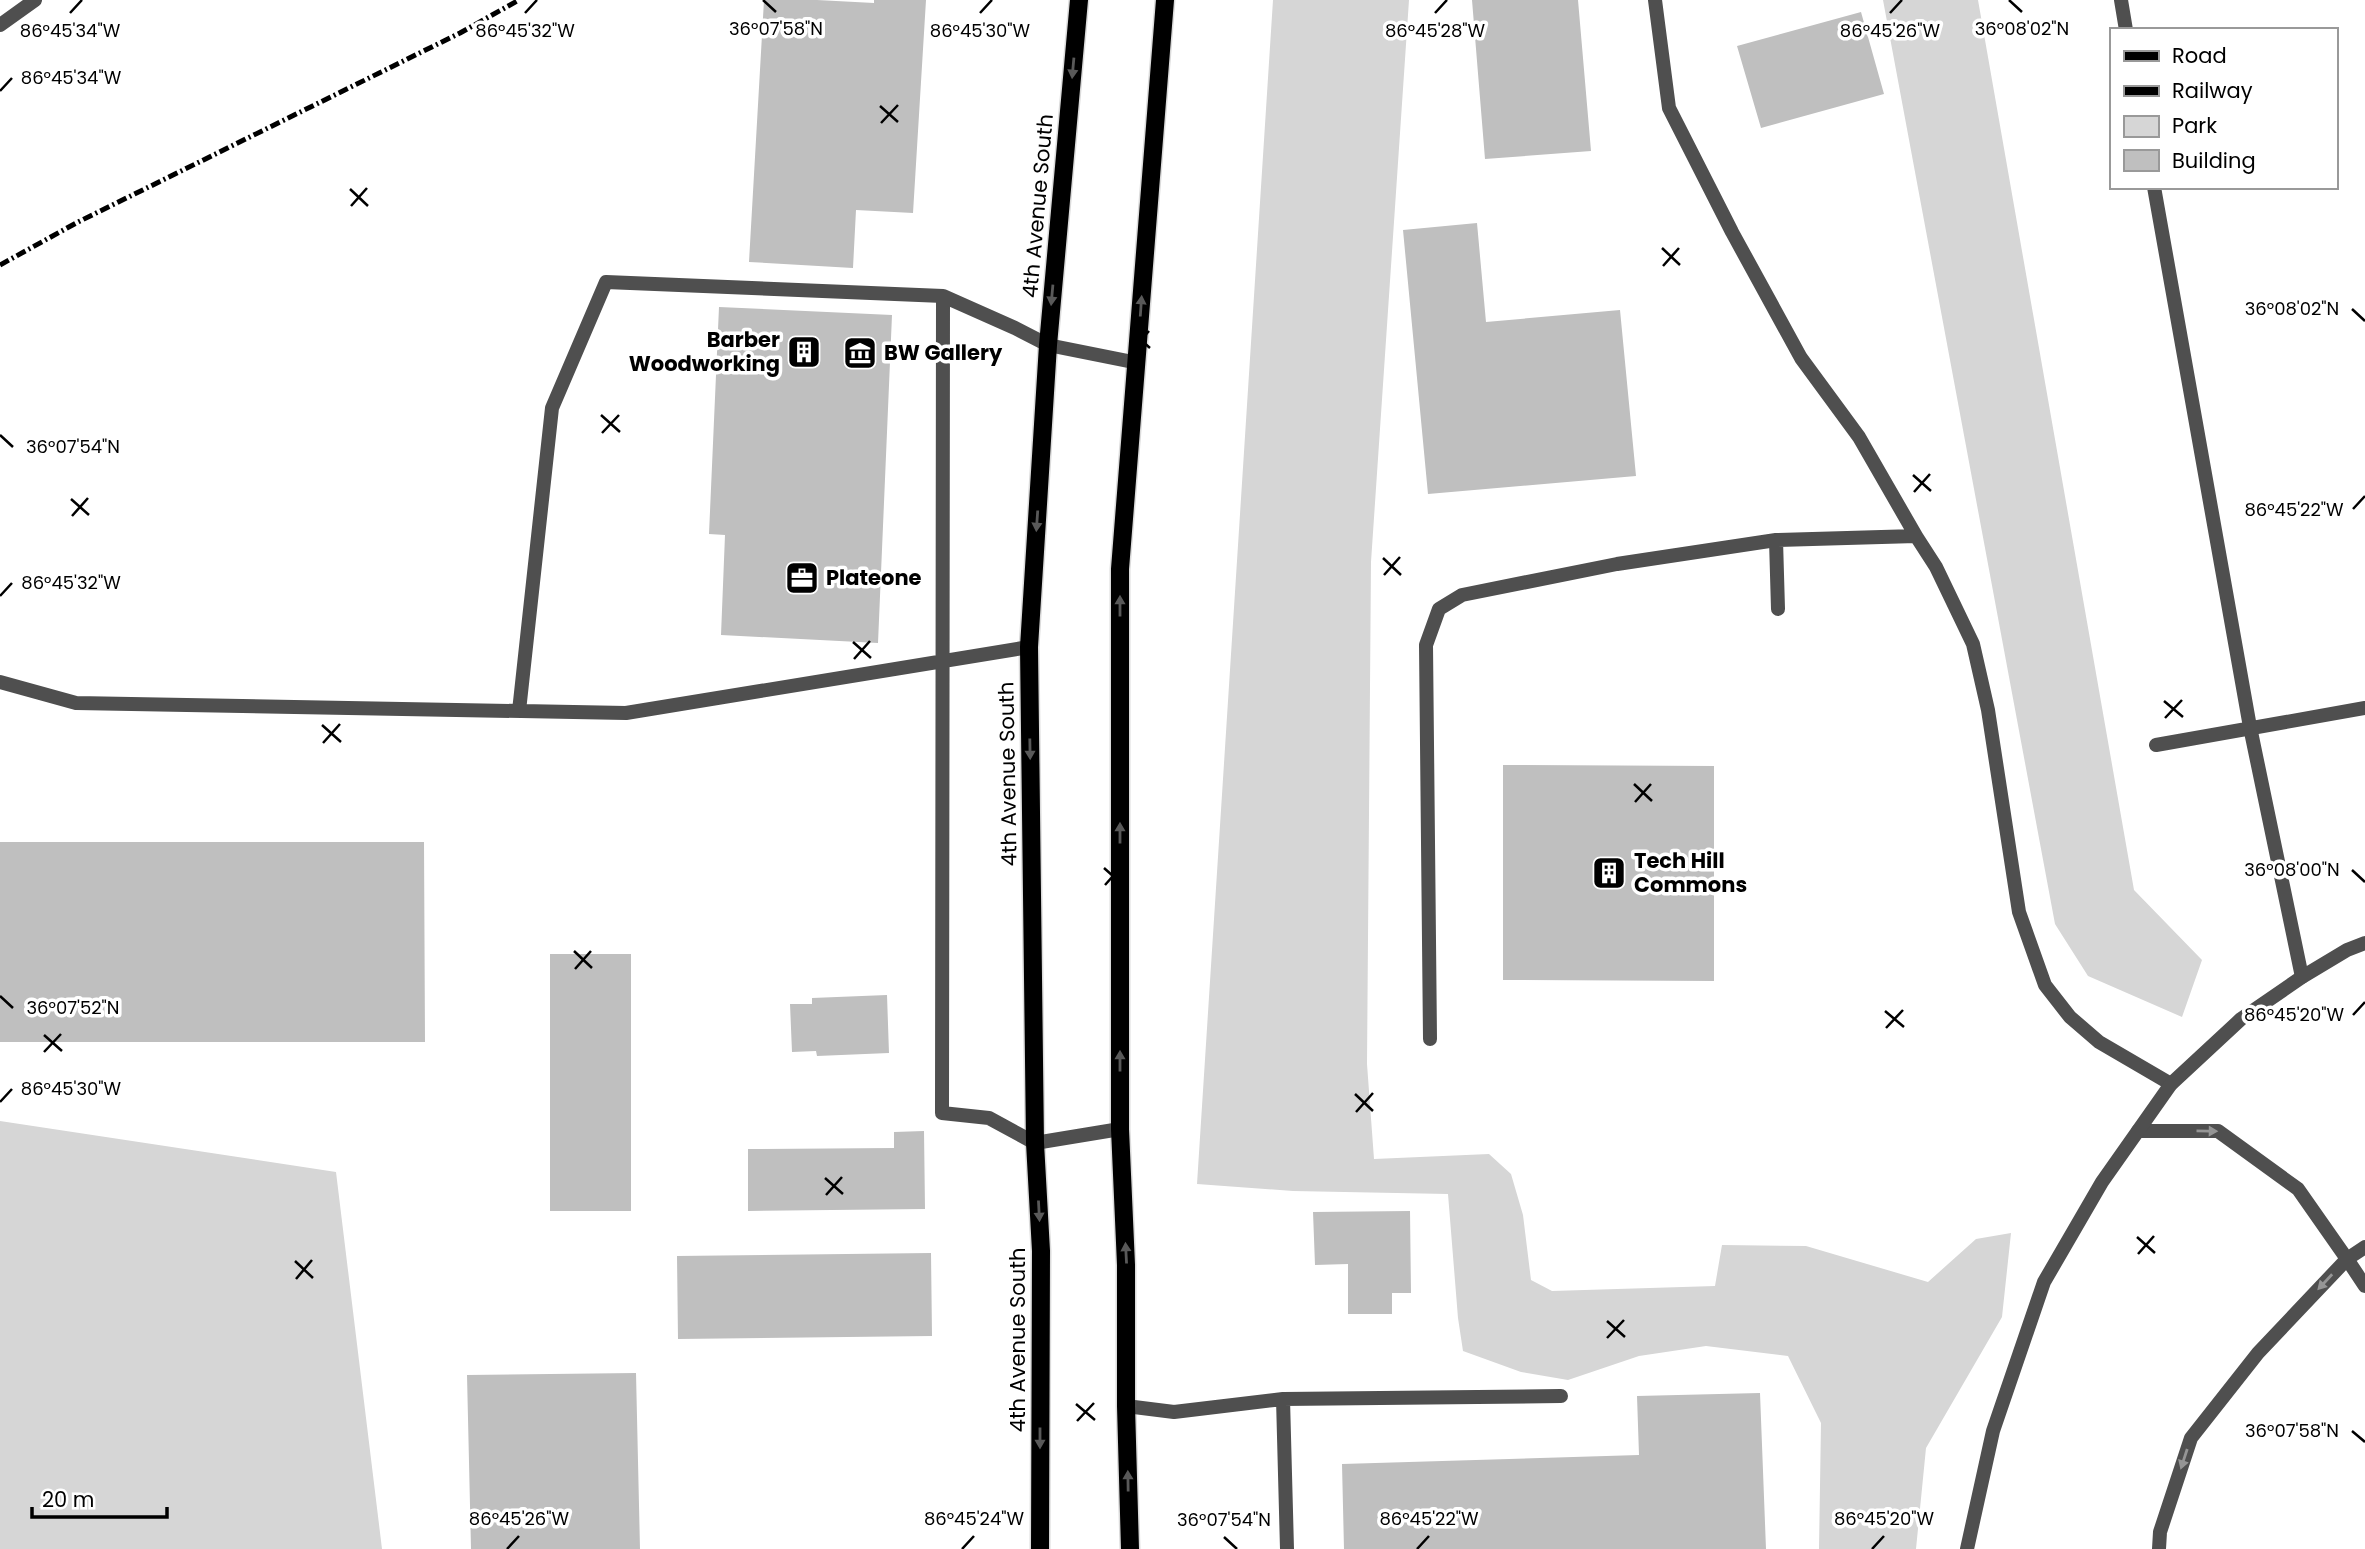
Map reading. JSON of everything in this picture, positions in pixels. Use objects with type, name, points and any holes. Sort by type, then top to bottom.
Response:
[{"type":"main road","name":"4th Avenue South","points":[[1040,1549],[1041,1251],[1035,1143],[1029,647],[1048,345],[1079,0]]},
{"type":"main road","points":[[1130,1549],[1126,1265],[1120,1129],[1120,569],[1165,0]]},
{"type":"street","points":[[0,25],[36,0]]},
{"type":"street","points":[[1655,0],[1669,108],[1732,232],[1801,358],[1859,437],[1936,567],[1973,644],[1988,710],[2019,912],[2045,985],[2070,1017],[2099,1042],[2171,1084]]},
{"type":"street","points":[[2121,0],[2126,28]]},
{"type":"street","points":[[2154,189],[2250,727],[2302,977]]},
{"type":"street","points":[[519,711],[552,408],[606,282],[943,296],[1048,345],[1138,363]]},
{"type":"street","points":[[943,296],[942,1113],[989,1118],[1035,1143],[1120,1129]]},
{"type":"street","points":[[1430,1039],[1426,645],[1439,609],[1462,595],[1617,564],[1776,540],[1916,536]]},
{"type":"street","points":[[1776,540],[1778,610]]},
{"type":"street","points":[[0,682],[76,703],[626,713],[1029,647]]},
{"type":"street","points":[[2156,745],[2365,708]]},
{"type":"street","points":[[1967,1549],[1993,1431],[2043,1282],[2102,1182],[2171,1084],[2241,1019],[2302,977],[2347,950],[2365,943]]},
{"type":"street","points":[[2138,1131],[2218,1131],[2298,1189],[2365,1286]]},
{"type":"street","points":[[2159,1549],[2160,1532],[2191,1438],[2258,1353],[2347,1259],[2365,1247]]},
{"type":"street","points":[[1126,1406],[1174,1412],[1283,1399],[1561,1396]]},
{"type":"street","points":[[1283,1399],[1287,1549]]},
{"type":"green space","points":[[1273,0],[1409,0],[1371,562],[1367,1064],[1374,1159],[1489,1154],[1511,1174],[1523,1215],[1531,1280],[1552,1291],[1715,1286],[1722,1245],[1806,1246],[1928,1282],[1976,1239],[2011,1233],[2002,1317],[1926,1448],[1916,1549],[1819,1549],[1821,1423],[1788,1356],[1706,1346],[1639,1356],[1568,1380],[1521,1372],[1463,1351],[1448,1194],[1293,1191],[1197,1184]]},
{"type":"green space","points":[[1883,0],[1978,0],[2134,890],[2202,960],[2182,1017],[2088,976],[2055,924]]},
{"type":"green space","points":[[0,1121],[336,1172],[382,1549],[0,1549]]},
{"type":"building","points":[[764,0],[874,3],[874,0],[926,0],[913,213],[856,210],[853,268],[749,262]]},
{"type":"building","points":[[1472,0],[1578,0],[1591,151],[1485,159]]},
{"type":"building","points":[[1861,12],[1884,94],[1761,128],[1737,46]]},
{"type":"building","points":[[1477,223],[1486,322],[1620,310],[1636,476],[1428,494],[1403,230]]},
{"type":"building","points":[[719,307],[892,315],[878,643],[721,635],[725,535],[709,534]]},
{"type":"building","name":"Tech Hill Commons","points":[[1503,765],[1714,766],[1714,981],[1503,980]]},
{"type":"building","points":[[0,842],[424,842],[425,1042],[0,1042]]},
{"type":"building","points":[[550,954],[631,954],[631,1211],[550,1211]]},
{"type":"building","points":[[887,995],[889,1053],[817,1056],[816,1051],[792,1052],[790,1004],[812,1004],[812,998]]},
{"type":"building","points":[[924,1131],[925,1209],[748,1211],[748,1149],[894,1148],[894,1132]]},
{"type":"building","points":[[1410,1211],[1411,1293],[1392,1293],[1392,1314],[1348,1314],[1348,1264],[1315,1265],[1313,1212]]},
{"type":"building","points":[[931,1253],[932,1336],[678,1339],[677,1256]]},
{"type":"building","points":[[636,1373],[640,1549],[471,1549],[467,1375]]},
{"type":"building","points":[[1760,1393],[1766,1549],[1344,1549],[1342,1464],[1639,1455],[1637,1396]]},
{"type":"railway","points":[[0,265],[78,222],[460,33],[519,0]]},
{"type":"place","name":"Barber Woodworking","points":[[804,352]]},
{"type":"place","name":"BW Gallery","points":[[860,353]]},
{"type":"place","name":"Plateone","points":[[802,578]]},
{"type":"place","name":"Tech Hill Commons","points":[[1609,873]]}]
